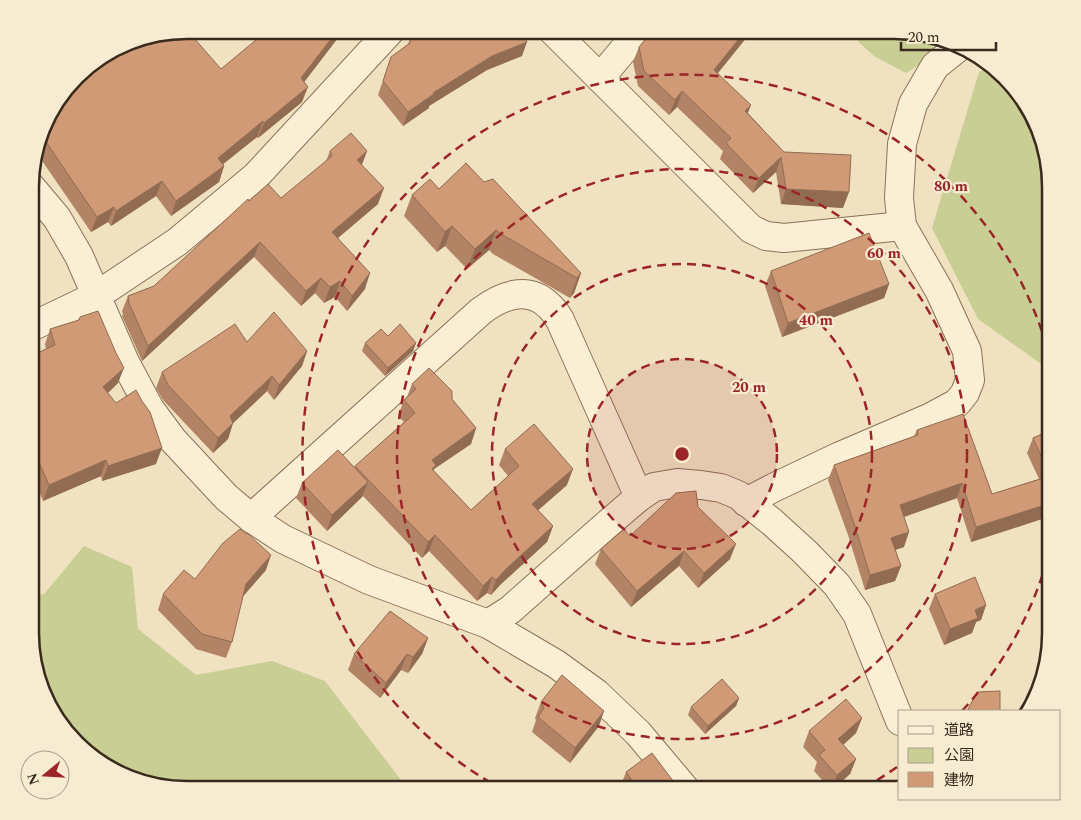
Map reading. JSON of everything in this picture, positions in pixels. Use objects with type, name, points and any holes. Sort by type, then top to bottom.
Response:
[{"type":"street","points":[[39,323],[96,296],[177,242],[256,176],[384,39]]},
{"type":"street","points":[[561,39],[751,229],[766,236],[784,238],[902,226]]},
{"type":"street","points":[[600,78],[632,39]]},
{"type":"street","points":[[746,502],[840,456],[931,418],[957,403],[965,393],[970,380],[967,351],[939,290],[902,226],[899,198],[902,144],[913,104],[935,66],[953,51]]},
{"type":"street","points":[[39,196],[57,218],[79,256],[125,362],[150,409],[173,440],[226,496],[251,518],[283,539],[369,580],[488,624],[556,664],[596,693],[638,733],[678,781]]},
{"type":"street","points":[[251,518],[481,311],[493,302],[516,294],[532,295],[548,304],[560,320],[639,497]]},
{"type":"street","points":[[488,624],[510,610],[562,562],[639,497],[654,487],[678,483],[722,488],[738,496],[772,522],[806,552],[837,585],[857,614],[898,716]]},
{"type":"green space","points":[[856,39],[903,39],[940,47],[930,58],[906,73],[874,56]]},
{"type":"green space","points":[[984,70],[992,76],[1012,97],[1027,122],[1039,158],[1042,178],[1042,365],[978,319],[932,228],[979,72]]},
{"type":"green space","points":[[84,546],[132,567],[138,629],[196,675],[272,661],[325,681],[401,780],[410,781],[178,781],[149,776],[130,770],[105,756],[76,731],[69,723],[50,690],[44,671],[39,642],[39,594],[44,594]]},
{"type":"building","points":[[178,39],[195,39],[221,69],[257,39],[331,39],[301,78],[308,87],[218,158],[224,166],[176,201],[162,181],[116,211],[114,207],[97,217],[46,142],[54,122],[69,97],[97,69],[130,50],[158,42]]},
{"type":"building","points":[[526,39],[527,42],[492,56],[433,93],[408,112],[383,81],[391,57],[410,43],[410,40]]},
{"type":"building","points":[[646,39],[739,39],[714,70],[751,105],[745,111],[784,152],[851,155],[849,192],[786,189],[781,157],[759,178],[726,143],[731,138],[682,91],[675,100],[644,71],[639,47]]},
{"type":"building","points":[[351,133],[367,151],[357,160],[384,188],[332,232],[370,273],[352,296],[340,281],[330,287],[321,278],[306,291],[260,242],[148,346],[128,301],[128,296],[154,286],[248,199],[249,201],[268,184],[281,198],[332,156],[330,151]]},
{"type":"building","points":[[466,163],[484,182],[493,179],[581,273],[577,278],[496,230],[475,249],[452,226],[445,232],[412,195],[430,179],[439,189]]},
{"type":"building","points":[[869,233],[889,284],[788,323],[771,271]]},
{"type":"building","points":[[98,311],[124,368],[103,387],[116,403],[136,390],[150,412],[162,448],[108,466],[106,460],[49,485],[39,462],[39,352],[55,345],[50,329],[79,320],[80,317]]},
{"type":"building","points":[[274,312],[307,351],[279,385],[272,376],[230,416],[233,423],[218,438],[168,385],[162,372],[235,324],[247,342]]},
{"type":"building","points":[[400,324],[416,343],[388,368],[365,343],[381,329],[388,336]]},
{"type":"building","points":[[429,368],[452,391],[452,399],[476,428],[432,460],[436,465],[432,469],[471,510],[519,466],[505,449],[534,424],[573,469],[532,504],[553,526],[496,580],[492,577],[483,586],[435,535],[428,542],[355,466],[415,413],[404,400],[416,389],[412,384]]},
{"type":"building","points":[[963,414],[992,494],[1042,478],[1042,506],[976,527],[962,483],[900,505],[909,532],[891,538],[901,566],[870,575],[834,465],[918,435],[917,430]]},
{"type":"building","points":[[1042,434],[1042,458],[1033,438]]},
{"type":"building","points":[[338,450],[368,482],[332,515],[302,483]]},
{"type":"building","points":[[696,491],[698,507],[736,544],[704,573],[684,551],[637,591],[601,549],[624,529],[630,536],[676,493]]},
{"type":"building","points":[[240,529],[271,555],[246,584],[232,642],[202,634],[163,594],[184,570],[195,579],[223,543]]},
{"type":"building","points":[[975,577],[986,605],[975,610],[978,618],[950,629],[935,594]]},
{"type":"building","points":[[390,611],[428,638],[413,657],[407,654],[386,683],[354,654]]},
{"type":"building","points":[[562,675],[604,711],[575,748],[538,717],[544,708],[541,702]]},
{"type":"building","points":[[722,679],[739,698],[708,726],[691,707]]},
{"type":"building","points":[[1000,691],[1000,710],[968,710],[977,692]]},
{"type":"building","points":[[846,699],[862,718],[838,739],[856,759],[837,775],[819,755],[825,750],[809,731]]},
{"type":"building","points":[[652,753],[673,781],[632,781],[626,772]]}]
